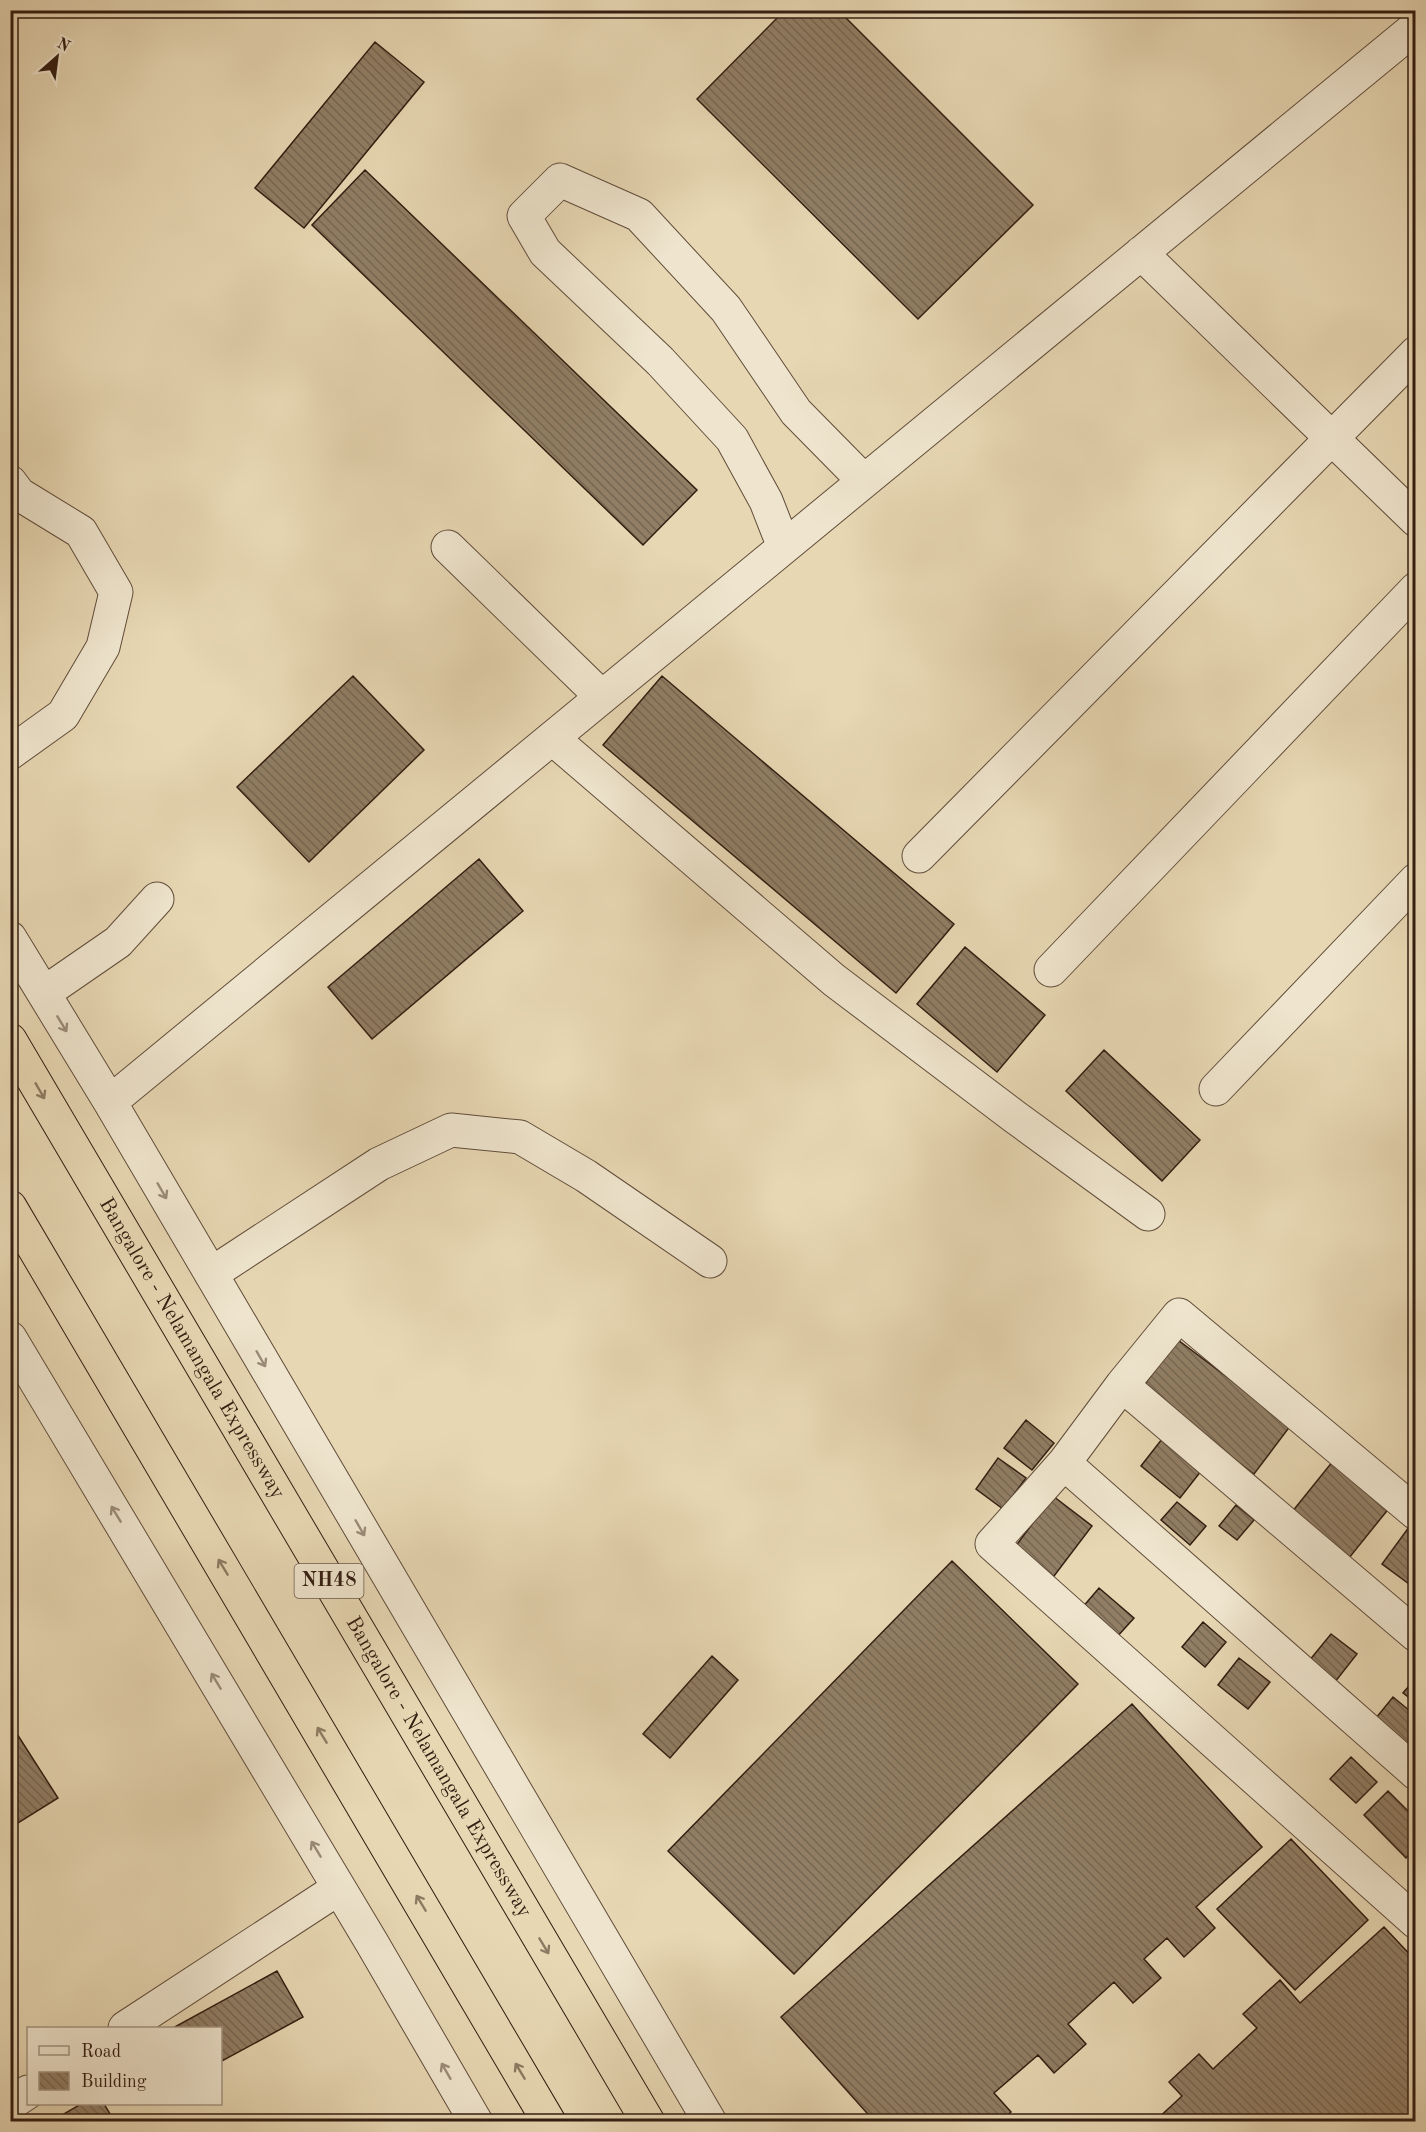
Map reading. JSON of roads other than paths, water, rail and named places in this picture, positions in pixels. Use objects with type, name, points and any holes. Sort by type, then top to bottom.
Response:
[{"type":"highway","name":"Bangalore - Nelamangala Expressway","points":[[10,1041],[648,2121]]},
{"type":"highway","points":[[10,1207],[549,2121]]},
{"type":"street","points":[[110,1102],[1416,27]]},
{"type":"street","points":[[784,547],[766,501],[732,438],[660,361],[545,252],[524,216],[560,180],[639,215],[726,309],[796,412],[864,481]]},
{"type":"street","points":[[1142,253],[1416,519]]},
{"type":"street","points":[[919,856],[1416,352]]},
{"type":"street","points":[[10,482],[19,494],[81,532],[116,592],[103,647],[63,715],[10,753]]},
{"type":"street","points":[[448,547],[602,697]]},
{"type":"street","points":[[1051,970],[1416,589]]},
{"type":"street","points":[[552,738],[834,980],[1148,1214]]},
{"type":"street","points":[[1216,1089],[1416,880]]},
{"type":"street","points":[[44,993],[118,942],[157,899]]},
{"type":"street","points":[[10,938],[110,1102],[710,2121]]},
{"type":"street","points":[[211,1274],[379,1164],[451,1130],[520,1137],[586,1176],[710,1261]]},
{"type":"street","points":[[1416,1513],[1179,1315],[1122,1385],[1064,1463],[992,1544],[1416,1922]]},
{"type":"street","points":[[10,1338],[476,2121]]},
{"type":"street","points":[[1122,1385],[1416,1635]]},
{"type":"street","points":[[1064,1463],[1416,1773]]},
{"type":"street","points":[[127,2027],[339,1888]]},
{"type":"street","points":[[10,2104],[27,2093]]}]
